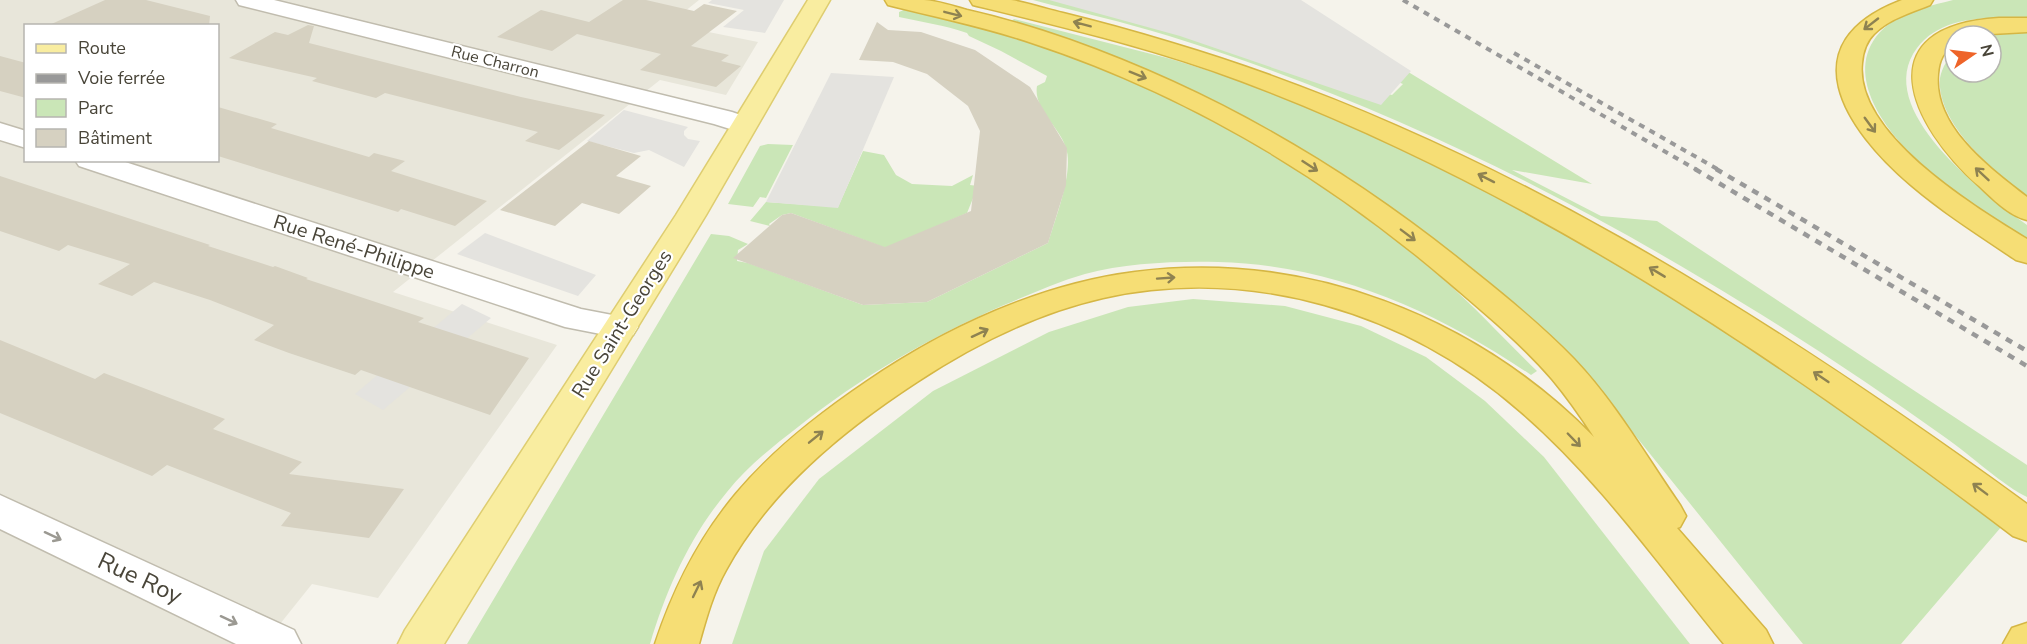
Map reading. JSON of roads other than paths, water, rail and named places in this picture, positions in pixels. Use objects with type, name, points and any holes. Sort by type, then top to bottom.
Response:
[{"type":"highway","points":[[896,0],[1043,39],[1164,86],[1232,120],[1289,153],[1352,194],[1424,247],[1500,310],[1573,381],[1752,644]]},
{"type":"highway","points":[[981,0],[1104,30],[1250,76],[1383,130],[1481,176],[1575,225],[1720,311],[1864,406],[2027,525]]},
{"type":"highway","points":[[1922,0],[1885,14],[1855,39],[1848,53],[1852,92],[1874,130],[1909,169],[1957,207],[2027,252]]},
{"type":"highway","points":[[2027,25],[1978,27],[1948,37],[1929,57],[1924,81],[1932,111],[1951,141],[1984,176],[2027,211]]},
{"type":"highway","points":[[678,644],[690,604],[704,573],[719,546],[759,489],[801,449],[876,393],[943,351],[1056,302],[1131,282],[1199,277],[1273,283],[1351,301],[1423,329],[1493,370],[1531,400],[1592,459],[1752,644]]},
{"type":"main road","name":"Rue Saint-Georges","points":[[420,644],[691,215],[819,0]]},
{"type":"street","name":"Rue Charron","points":[[247,0],[723,118],[743,125]]},
{"type":"street","points":[[0,132],[24,139]]},
{"type":"street","name":"Rue René-Philippe","points":[[95,162],[577,319],[621,327]]},
{"type":"street","name":"Rue Roy","points":[[0,511],[279,644]]},
{"type":"railway","points":[[1403,0],[1697,170]]},
{"type":"railway","points":[[1514,53],[1719,170]]},
{"type":"railway","points":[[1695,169],[2027,366]]},
{"type":"railway","points":[[1716,169],[2027,351]]}]
